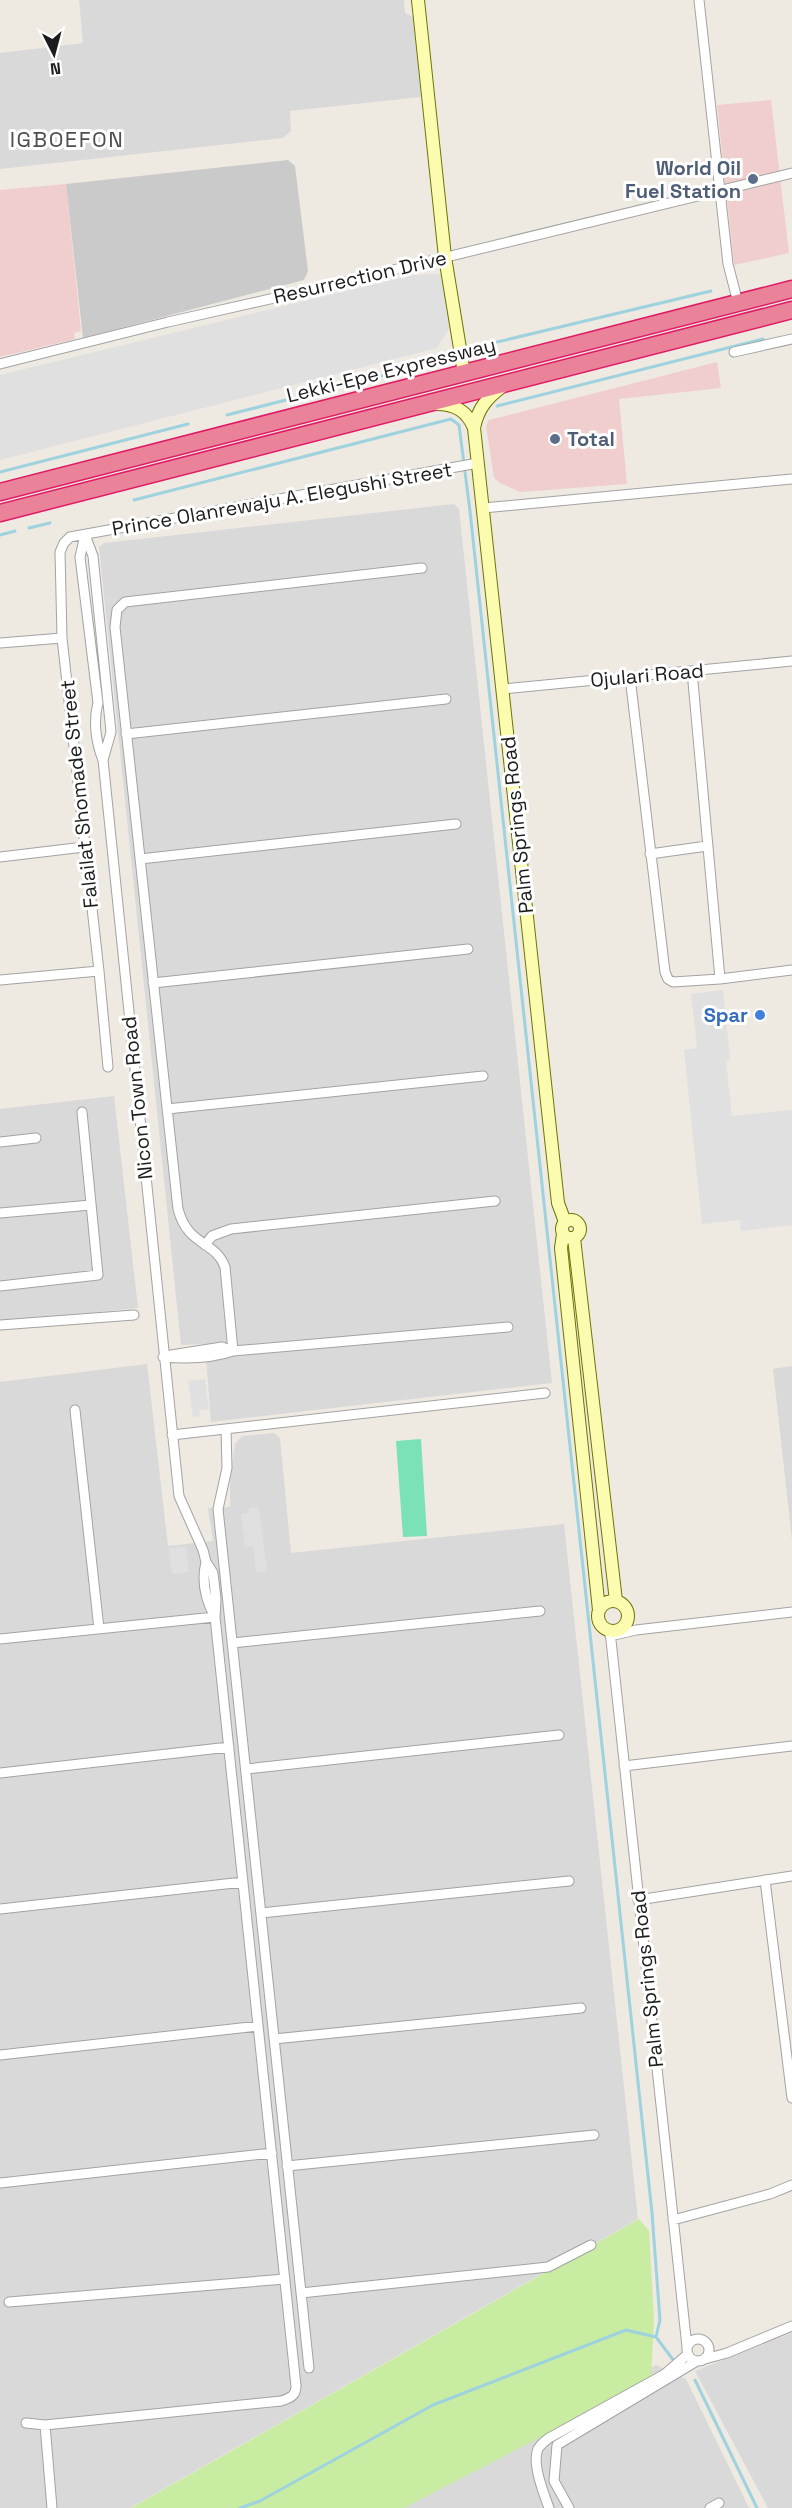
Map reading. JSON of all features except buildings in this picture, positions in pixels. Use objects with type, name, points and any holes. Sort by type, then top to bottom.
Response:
[{"type":"highway","name":"Lekki-Epe Expressway","points":[[0,492],[792,289]]},
{"type":"highway","name":"Lekki-Epe Expressway","points":[[0,513],[792,310]]},
{"type":"street","points":[[418,0],[445,257],[464,373]]},
{"type":"street","points":[[699,0],[728,264],[738,303]]},
{"type":"street","name":"Resurrection Drive","points":[[0,364],[792,173]]},
{"type":"street","points":[[734,352],[792,339]]},
{"type":"street","name":"Palm Springs Road","points":[[510,381],[489,396],[481,406],[474,428],[474,464],[483,508],[558,1203],[567,1231]]},
{"type":"street","points":[[422,404],[455,406],[464,411],[474,428]]},
{"type":"street","name":"Prince Olanrewaju A. Elegushi Street","points":[[85,535],[474,464]]},
{"type":"street","points":[[483,508],[792,479]]},
{"type":"street","name":"Falailat Shomade Street","points":[[85,535],[70,537],[60,552],[62,638],[108,1067]]},
{"type":"street","name":"Nicon Town Road","points":[[85,535],[80,557],[103,702],[111,732],[103,760]]},
{"type":"street","points":[[233,1351],[225,1267],[216,1251],[196,1240],[183,1226],[178,1209],[115,627],[117,610],[124,602],[422,568]]},
{"type":"street","points":[[0,643],[62,638]]},
{"type":"street","name":"Ojulari Road","points":[[502,689],[792,661]]},
{"type":"street","points":[[692,671],[720,979]]},
{"type":"street","points":[[630,677],[650,854],[665,972],[668,979],[673,982],[720,979],[792,970]]},
{"type":"street","points":[[126,734],[446,699]]},
{"type":"street","name":"Nicon Town Road","points":[[45,2425],[291,2398],[296,2391],[215,1617],[216,1599],[213,1573],[206,1562],[203,1550],[179,1497],[163,1357],[103,760],[95,713],[103,702]]},
{"type":"street","points":[[97,733],[111,732]]},
{"type":"street","points":[[140,859],[456,824]]},
{"type":"street","points":[[650,854],[707,846]]},
{"type":"street","points":[[0,857],[84,847]]},
{"type":"street","points":[[153,983],[468,950]]},
{"type":"street","points":[[0,980],[99,971]]},
{"type":"street","points":[[167,1109],[483,1076]]},
{"type":"street","points":[[0,1286],[98,1275],[82,1112]]},
{"type":"street","points":[[0,1142],[36,1138]]},
{"type":"street","points":[[205,1245],[212,1236],[231,1228],[495,1201]]},
{"type":"street","points":[[0,1214],[91,1204]]},
{"type":"street","points":[[567,1231],[616,1601]]},
{"type":"street","points":[[567,1231],[561,1248],[601,1625],[610,1633],[792,1612]]},
{"type":"street","points":[[0,1325],[134,1315]]},
{"type":"street","points":[[163,1357],[188,1350],[222,1347],[233,1351],[508,1328]]},
{"type":"street","points":[[172,1435],[545,1393]]},
{"type":"street","points":[[75,1410],[99,1629]]},
{"type":"street","points":[[226,1429],[227,1467],[218,1509],[309,2368]]},
{"type":"street","points":[[600,1610],[606,1603],[616,1601],[624,1606],[628,1619],[620,1630],[610,1633]]},
{"type":"street","points":[[232,1643],[540,1611]]},
{"type":"street","points":[[0,1639],[215,1617]]},
{"type":"street","name":"Palm Springs Road","points":[[610,1633],[688,2351]]},
{"type":"street","points":[[246,1769],[559,1735]]},
{"type":"street","points":[[624,1766],[792,1746]]},
{"type":"street","points":[[0,1773],[229,1747]]},
{"type":"street","points":[[638,1900],[792,1876]]},
{"type":"street","points":[[765,1880],[792,2098]]},
{"type":"street","points":[[261,1913],[569,1881]]},
{"type":"street","points":[[0,1909],[243,1882]]},
{"type":"street","points":[[274,2039],[581,2008]]},
{"type":"street","points":[[0,2055],[258,2026]]},
{"type":"street","points":[[287,2166],[594,2134]]},
{"type":"street","points":[[0,2183],[272,2153]]},
{"type":"street","points":[[673,2220],[762,2196],[792,2184]]},
{"type":"street","points":[[301,2293],[548,2267],[591,2245]]},
{"type":"street","points":[[9,2302],[285,2279]]},
{"type":"street","points":[[688,2351],[701,2360],[727,2353],[792,2326]]},
{"type":"street","points":[[687,2328],[708,2345],[727,2353]]},
{"type":"street","points":[[549,2508],[538,2472],[537,2453],[541,2444],[665,2374],[688,2351],[692,2341],[699,2338]]},
{"type":"street","points":[[568,2508],[554,2481],[557,2445],[701,2360],[709,2352],[708,2345]]},
{"type":"street","points":[[26,2423],[45,2425],[52,2508]]},
{"type":"street","points":[[710,2508],[719,2503]]},
{"type":"shaded area","points":[[79,0],[404,0],[405,13],[413,17],[421,97],[290,111],[291,131],[283,138],[0,169],[0,53],[83,43]]},
{"type":"shaded area","name":"World Oil Fuel Station","points":[[771,100],[789,253],[734,265],[717,105]]},
{"type":"shaded area","points":[[288,160],[295,166],[308,271],[304,280],[83,338],[66,184]]},
{"type":"shaded area","points":[[66,184],[81,331],[74,333],[75,339],[0,357],[0,190]]},
{"type":"shaded area","points":[[442,274],[450,327],[437,348],[0,460],[0,375],[412,275]]},
{"type":"shaded area","name":"Total","points":[[717,362],[721,388],[619,399],[627,484],[520,492],[494,478],[486,426],[489,420]]},
{"type":"shaded area","points":[[454,504],[459,509],[552,1383],[211,1422],[205,1344],[181,1345],[99,547],[104,543]]},
{"type":"shaded area","points":[[723,990],[730,1059],[726,1062],[732,1116],[792,1110],[792,1225],[741,1231],[740,1220],[702,1224],[684,1050],[697,1048],[691,994]]},
{"type":"shaded area","points":[[114,1096],[138,1308],[0,1322],[0,1109]]},
{"type":"shaded area","points":[[147,1364],[168,1546],[213,1541],[208,1508],[230,1507],[230,1482],[235,1444],[242,1436],[274,1433],[280,1438],[291,1553],[564,1524],[638,2219],[130,2508],[0,2508],[0,1382]]},
{"type":"shaded area","points":[[792,1366],[792,1540],[773,1369]]},
{"type":"shaded area","points":[[205,1379],[209,1409],[199,1410],[200,1416],[193,1417],[188,1381]]},
{"type":"shaded area","points":[[259,1507],[267,1571],[256,1572],[253,1546],[245,1547],[241,1514],[249,1513],[249,1508]]},
{"type":"shaded area","points":[[186,1547],[189,1572],[172,1574],[169,1548]]},
{"type":"shaded area","points":[[792,2333],[792,2508],[768,2508],[695,2371]]},
{"type":"shaded area","points":[[656,2365],[686,2379],[749,2508],[392,2508]]},
{"type":"green space","points":[[421,1439],[427,1536],[403,1537],[396,1441]]},
{"type":"green space","points":[[639,2219],[649,2231],[654,2318],[651,2380],[404,2508],[131,2508]]},
{"type":"waterway","points":[[472,348],[711,291]]},
{"type":"waterway","points":[[497,406],[763,339]]},
{"type":"waterway","points":[[227,415],[432,363],[452,353]]},
{"type":"waterway","points":[[134,500],[451,419],[459,425],[652,2213],[660,2320],[656,2337],[674,2361]]},
{"type":"waterway","points":[[0,472],[188,424]]},
{"type":"waterway","points":[[29,528],[50,523]]},
{"type":"waterway","points":[[0,535],[15,531]]},
{"type":"waterway","points":[[240,2508],[260,2501],[433,2405],[626,2330],[656,2337]]},
{"type":"waterway","points":[[695,2380],[757,2508]]},
{"type":"place","name":"World Oil Fuel Station","points":[[753,179]]},
{"type":"place","name":"Total","points":[[555,439]]},
{"type":"place","name":"Spar","points":[[760,1015]]},
{"type":"district","name":"IGBOEFON","points":[[67,139]]}]
